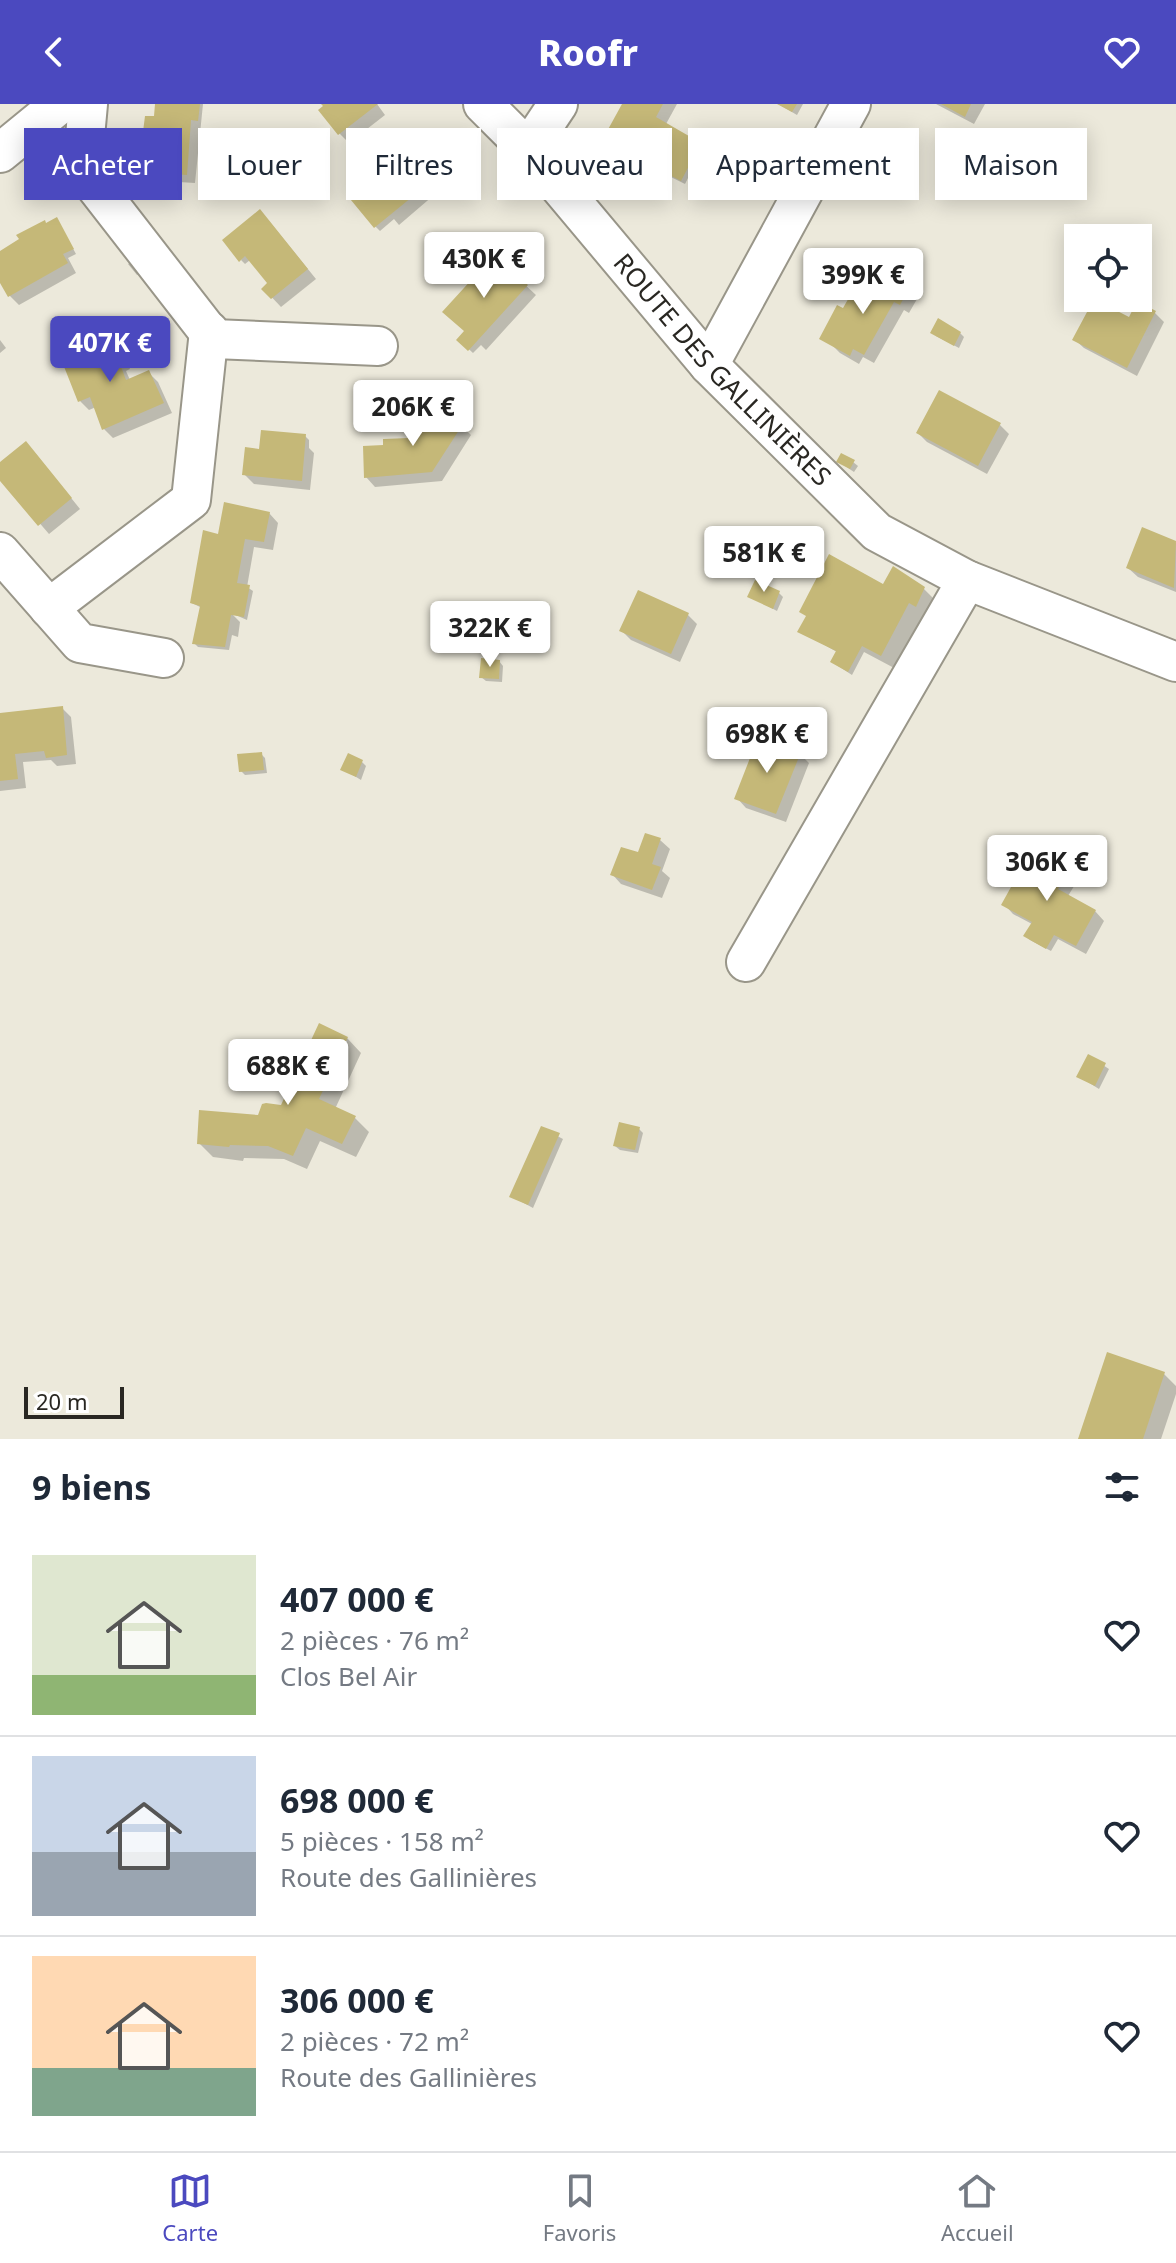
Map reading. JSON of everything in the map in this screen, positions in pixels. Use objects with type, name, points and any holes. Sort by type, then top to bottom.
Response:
[{"type":"street","points":[[0,153],[60,104]]},
{"type":"street","points":[[88,104],[82,169],[214,339],[378,346]]},
{"type":"street","name":"ROUTE DES GALLINIÈRES","points":[[483,104],[507,128]]},
{"type":"street","points":[[542,128],[558,104]]},
{"type":"street","points":[[709,365],[851,104]]},
{"type":"street","name":"ROUTE DES GALLINIÈRES","points":[[571,200],[709,365],[877,532],[967,580],[1176,662]]},
{"type":"street","points":[[49,608],[191,500],[209,331]]},
{"type":"street","points":[[0,552],[80,643],[164,658]]},
{"type":"street","points":[[746,962],[967,580]]},
{"type":"building","points":[[155,104],[200,104],[198,121],[191,120],[187,175],[182,175],[182,128],[143,128],[145,116],[154,116]]},
{"type":"building","points":[[321,104],[378,104],[338,135],[318,110],[323,106]]},
{"type":"building","points":[[622,104],[663,104],[656,117],[688,135],[688,168],[681,181],[672,176],[672,128],[609,128]]},
{"type":"building","points":[[777,104],[797,104],[792,112]]},
{"type":"building","points":[[941,104],[971,104],[965,117]]},
{"type":"building","points":[[351,200],[408,200],[374,228]]},
{"type":"building","points":[[260,209],[308,269],[271,299],[261,289],[267,283],[245,256],[239,262],[222,240]]},
{"type":"building","points":[[57,217],[74,249],[63,254],[68,263],[8,297],[0,283],[0,251],[19,239],[16,235]]},
{"type":"building","points":[[495,254],[528,285],[468,351],[456,340],[464,331],[442,312]]},
{"type":"building","points":[[883,273],[909,288],[900,305],[894,302],[864,355],[853,349],[850,356],[819,339],[837,305],[843,308],[858,282],[873,290]]},
{"type":"building","points":[[1156,311],[1127,368],[1072,340],[1087,312],[1119,312],[1129,317],[1132,312]]},
{"type":"building","points":[[938,318],[961,332],[954,346],[930,333]]},
{"type":"building","points":[[112,338],[123,359],[119,361],[126,380],[149,370],[164,403],[102,430],[90,397],[78,402],[61,359]]},
{"type":"building","points":[[939,390],[1001,423],[978,466],[916,433]]},
{"type":"building","points":[[431,404],[463,424],[432,472],[364,478],[363,446],[383,445],[383,439],[409,438]]},
{"type":"building","points":[[261,430],[306,434],[302,481],[242,475],[245,447],[259,449]]},
{"type":"building","points":[[26,441],[72,498],[38,526],[0,481],[0,462]]},
{"type":"building","points":[[841,453],[855,460],[850,469],[836,462]]},
{"type":"building","points":[[224,502],[270,512],[264,542],[245,539],[237,583],[250,585],[244,617],[231,615],[225,647],[192,644],[200,606],[190,603],[203,530],[218,534]]},
{"type":"building","points":[[1142,527],[1176,541],[1174,588],[1126,568]]},
{"type":"building","points":[[829,554],[883,584],[893,566],[925,587],[916,607],[909,603],[881,656],[862,646],[848,672],[830,662],[836,651],[797,632],[806,616],[799,612]]},
{"type":"building","points":[[755,580],[780,591],[773,609],[747,597]]},
{"type":"building","points":[[638,590],[689,613],[671,654],[619,631]]},
{"type":"building","points":[[481,658],[500,660],[499,679],[479,678]]},
{"type":"building","points":[[63,706],[67,755],[46,758],[44,751],[15,754],[18,779],[0,781],[0,713]]},
{"type":"building","points":[[759,735],[801,752],[776,814],[734,799]]},
{"type":"building","points":[[262,752],[264,770],[239,772],[237,754]]},
{"type":"building","points":[[348,753],[363,760],[356,777],[340,770]]},
{"type":"building","points":[[645,833],[661,838],[652,864],[661,867],[652,890],[610,875],[621,847],[638,852]]},
{"type":"building","points":[[1031,851],[1068,872],[1058,889],[1096,910],[1076,946],[1054,935],[1046,949],[1023,936],[1032,922],[1001,905]]},
{"type":"building","points":[[319,1023],[348,1037],[319,1099],[356,1116],[342,1144],[306,1128],[293,1156],[268,1146],[197,1144],[199,1110],[258,1115],[262,1104],[281,1105]]},
{"type":"building","points":[[1088,1054],[1106,1063],[1095,1086],[1076,1077]]},
{"type":"building","points":[[619,1122],[640,1127],[635,1150],[613,1146]]},
{"type":"building","points":[[541,1126],[560,1133],[528,1205],[509,1197]]},
{"type":"building","points":[[1107,1352],[1165,1372],[1143,1439],[1078,1439]]}]
